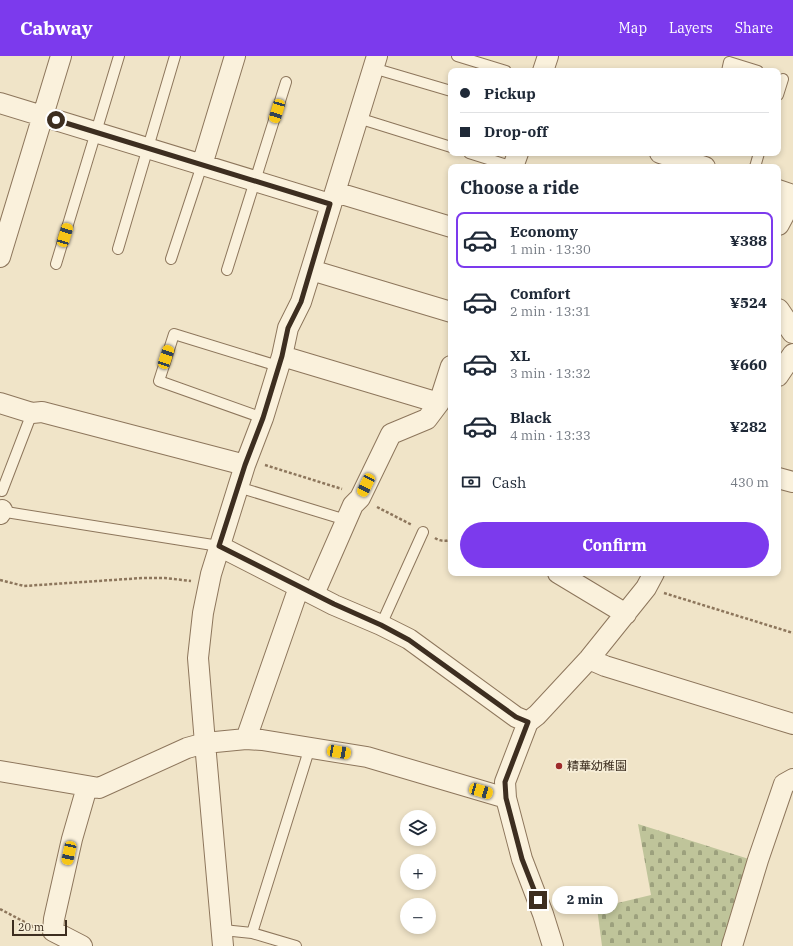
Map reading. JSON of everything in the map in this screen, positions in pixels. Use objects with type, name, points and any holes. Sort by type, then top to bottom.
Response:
[{"type":"street","points":[[0,257],[61,56]]},
{"type":"street","points":[[202,165],[235,56]]},
{"type":"street","points":[[544,68],[548,56]]},
{"type":"street","points":[[223,938],[198,658],[203,613],[219,546],[245,465],[263,418],[288,328],[301,302],[375,62]]},
{"type":"street","points":[[0,103],[254,181],[333,198],[448,226]]},
{"type":"street","points":[[672,156],[701,163]]},
{"type":"street","points":[[781,191],[793,196],[781,218]]},
{"type":"street","points":[[311,270],[448,311]]},
{"type":"street","points":[[781,314],[793,332]]},
{"type":"street","points":[[781,372],[793,354]]},
{"type":"street","points":[[280,361],[439,403]]},
{"type":"street","points":[[246,739],[307,590],[353,505],[360,498],[391,434],[427,419],[439,403],[448,375]]},
{"type":"street","points":[[0,403],[32,413],[42,412],[245,465]]},
{"type":"street","points":[[781,479],[793,482]]},
{"type":"street","points":[[219,546],[409,640],[516,717],[528,722]]},
{"type":"street","points":[[563,576],[626,614]]},
{"type":"street","points":[[553,946],[543,914],[522,859],[506,798],[505,782],[528,722],[537,715],[590,659],[626,614],[650,580]]},
{"type":"street","points":[[590,659],[606,666],[793,724]]},
{"type":"street","points":[[0,772],[99,788],[188,748],[205,743],[246,739],[310,747],[367,757],[506,798]]},
{"type":"street","points":[[732,946],[758,860],[784,784],[793,779]]},
{"type":"street","points":[[82,946],[53,931],[54,919],[72,840],[88,787]]},
{"type":"lane","points":[[56,264],[119,56]]},
{"type":"lane","points":[[118,249],[175,56]]},
{"type":"lane","points":[[457,56],[496,68]]},
{"type":"lane","points":[[375,62],[448,90]]},
{"type":"lane","points":[[728,68],[730,62],[749,68]]},
{"type":"lane","points":[[227,270],[286,82]]},
{"type":"lane","points":[[358,118],[448,146]]},
{"type":"lane","points":[[478,156],[504,164]]},
{"type":"lane","points":[[171,259],[202,165]]},
{"type":"lane","points":[[263,418],[158,381],[174,334],[280,361]]},
{"type":"lane","points":[[32,413],[1,502],[6,512],[219,546]]},
{"type":"lane","points":[[238,487],[346,520]]},
{"type":"lane","points":[[381,625],[423,532]]},
{"type":"lane","points":[[252,933],[310,747]]},
{"type":"lane","points":[[223,938],[252,933],[296,946]]},
{"type":"path","points":[[0,580],[24,586],[142,578],[165,578],[209,584]]},
{"type":"path","points":[[650,580],[793,633]]},
{"type":"path","points":[[0,909],[40,931],[53,931]]},
{"type":"green space","points":[[638,824],[752,860],[721,946],[602,946],[597,908],[651,895]]},
{"type":"place","name":"精華幼稚園","points":[[559,766]]},
{"type":"route","points":[[56,120],[330,204],[301,302],[288,328],[282,356],[263,418],[245,465],[219,546],[409,640],[516,717],[528,722],[505,782],[506,798],[522,859],[538,900]]}]
